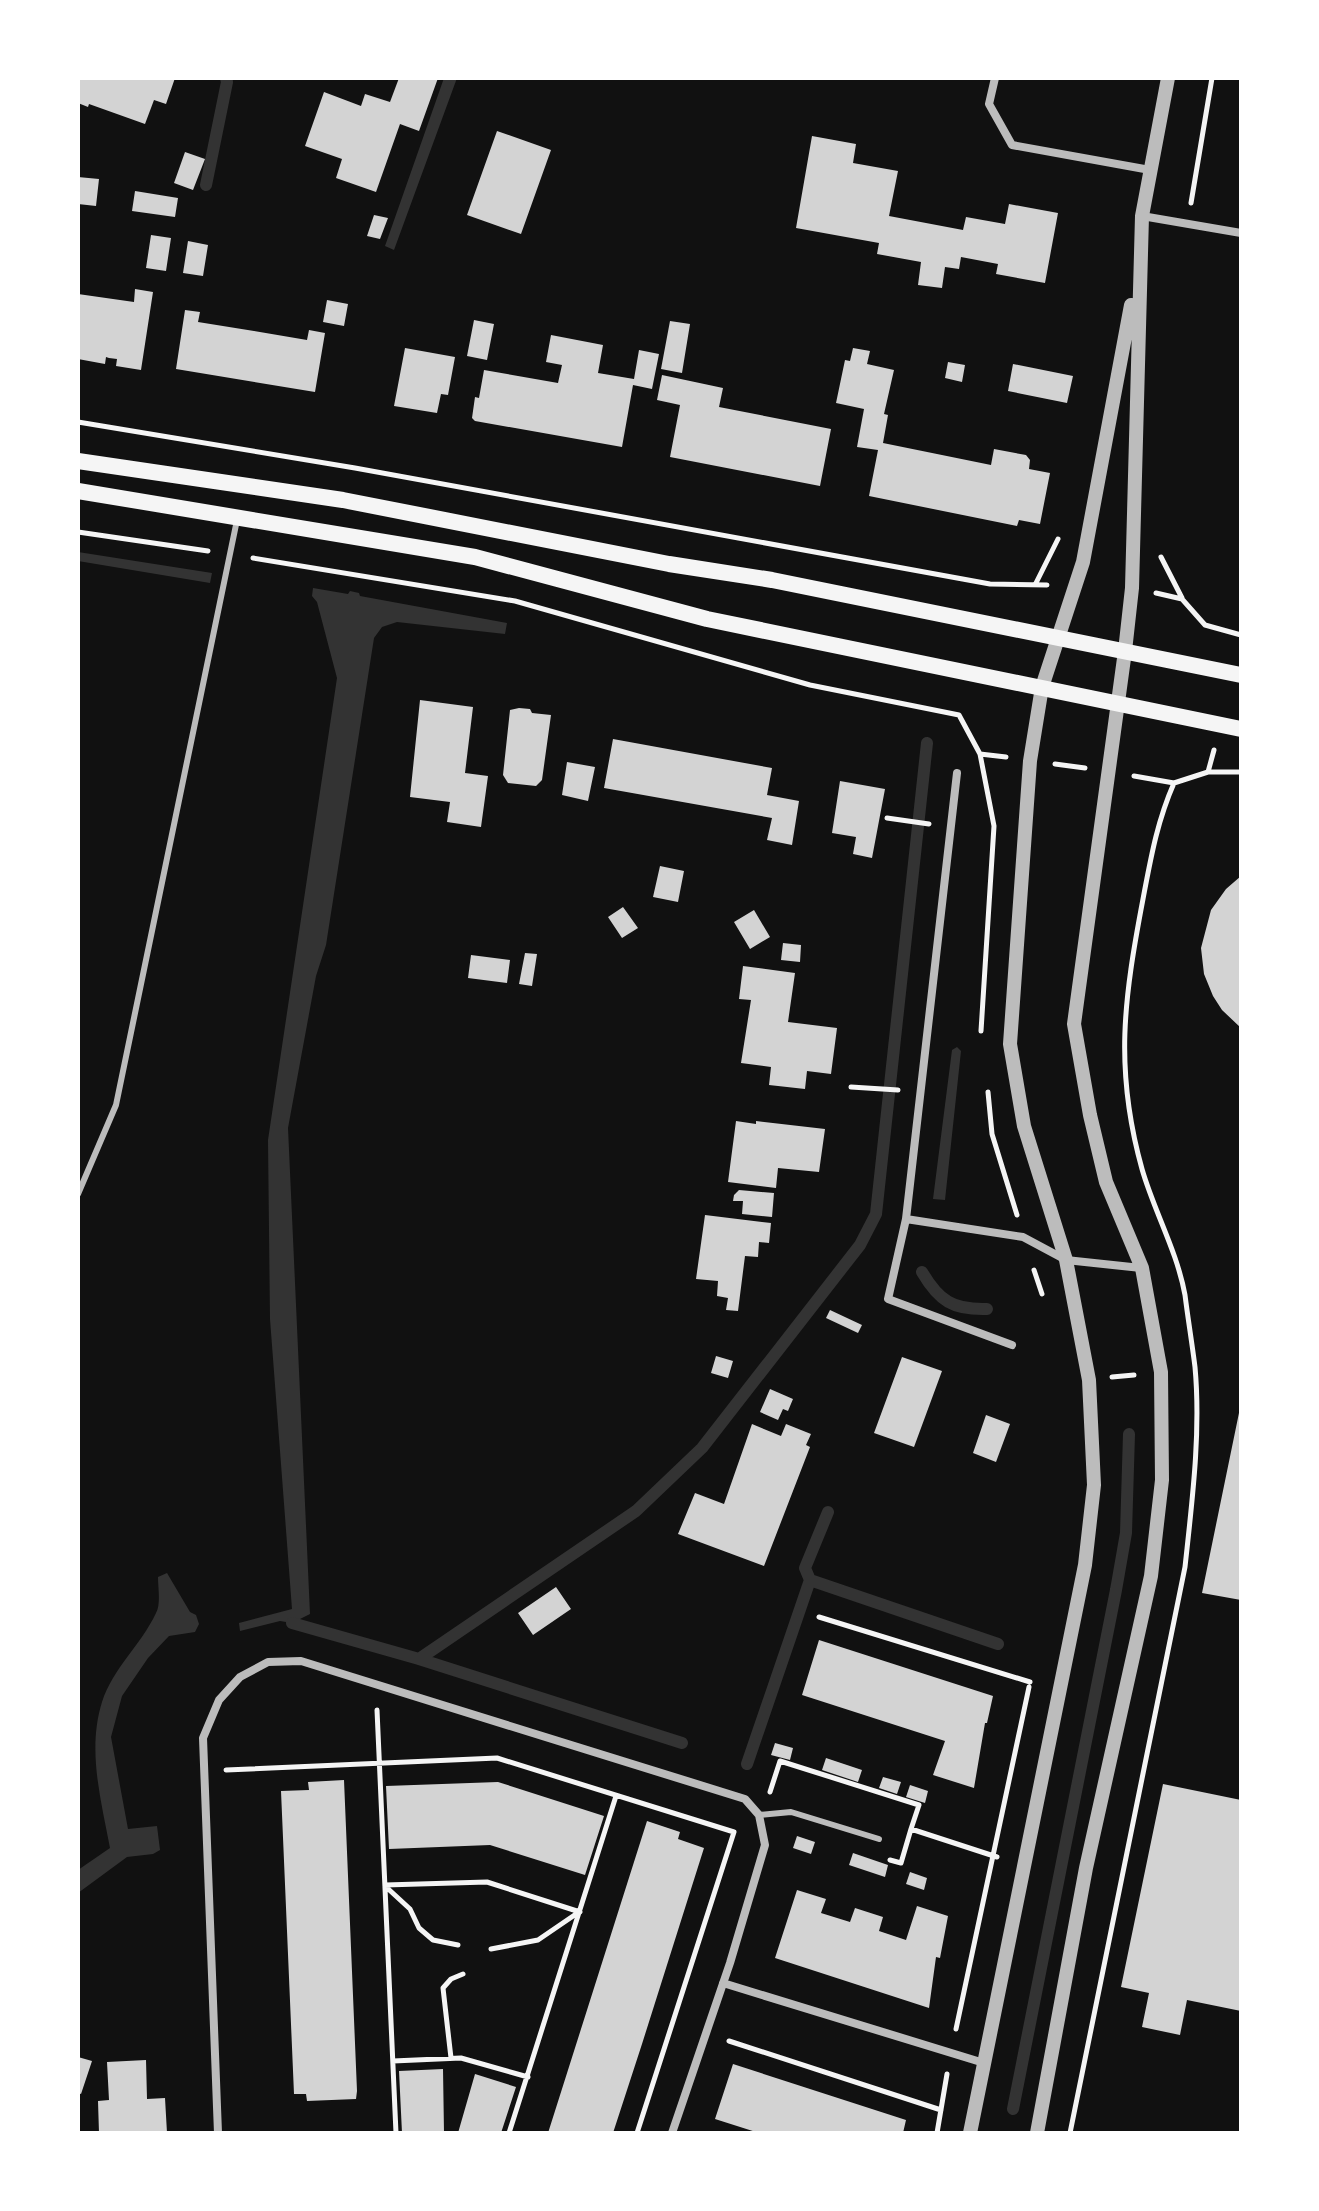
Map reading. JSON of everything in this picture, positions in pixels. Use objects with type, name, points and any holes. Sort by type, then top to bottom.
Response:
[{"type":"main road","points":[[78,461],[343,500],[669,564],[772,580],[1241,675]]},
{"type":"main road","points":[[78,491],[475,557],[687,615],[1241,729]]},
{"type":"street","points":[[995,78],[989,104],[1012,145],[1150,170]]},
{"type":"street","points":[[1037,2133],[1086,1868],[1151,1576],[1162,1480],[1161,1372],[1142,1268],[1106,1182],[1074,1024],[1110,772],[1132,588],[1142,216],[1168,78]]},
{"type":"street","points":[[1142,216],[1241,233]]},
{"type":"street","points":[[970,2133],[1085,1565],[1094,1485],[1089,1380],[1066,1260],[1024,1126],[1010,1044],[1030,761],[1042,687],[1083,562],[1139,262]]},
{"type":"street","points":[[957,773],[906,1219],[888,1299],[1012,1345]]},
{"type":"street","points":[[906,1219],[1023,1237],[1066,1260],[1142,1268]]},
{"type":"street","points":[[218,2133],[203,1738],[219,1700],[240,1677],[268,1662],[301,1661],[745,1799],[759,1815],[765,1845],[723,1983],[672,2133]]},
{"type":"street","points":[[723,1983],[984,2063]]},
{"type":"lane","points":[[78,1194],[116,1105],[237,517]]},
{"type":"lane","points":[[759,1815],[791,1812],[879,1839]]},
{"type":"path","points":[[1188,224],[1212,78]]},
{"type":"path","points":[[78,422],[355,468],[990,584],[1075,583]]},
{"type":"path","points":[[78,532],[515,601],[810,685],[959,715],[980,754],[994,826],[980,1024],[982,1039]]},
{"type":"path","points":[[1132,588],[1182,599],[1205,625],[1241,635]]},
{"type":"path","points":[[980,754],[1174,783],[1208,772],[1241,772]]},
{"type":"path","points":[[887,818],[927,824]]},
{"type":"path","points":[[851,1087],[906,1091]]},
{"type":"path","points":[[987,1087],[992,1134],[1046,1304]]},
{"type":"path","points":[[1089,1380],[1195,1368]]},
{"type":"path","points":[[819,1617],[1030,1682]]},
{"type":"path","points":[[937,2133],[951,2053],[1033,1667]]},
{"type":"path","points":[[376,1685],[396,2133]]},
{"type":"path","points":[[204,1771],[497,1758],[734,1832]]},
{"type":"path","points":[[637,2133],[734,1832],[759,1815],[780,1761],[919,1805],[901,1863],[874,1855],[879,1839]]},
{"type":"path","points":[[509,2133],[616,1796]]},
{"type":"path","points":[[911,1829],[993,1856]]},
{"type":"path","points":[[385,1885],[487,1882],[580,1912]]},
{"type":"path","points":[[385,1885],[410,1909],[419,1928],[426,1934],[445,1944],[458,1945]]},
{"type":"path","points":[[491,1949],[538,1940],[580,1912]]},
{"type":"path","points":[[451,2058],[443,1988],[451,1979],[463,1974]]},
{"type":"path","points":[[706,2034],[941,2110]]},
{"type":"path","points":[[393,2061],[461,2058],[528,2077]]},
{"type":"shaded area","points":[[444,78],[457,78],[394,250],[385,246]]},
{"type":"shaded area","points":[[78,552],[212,573],[210,583],[78,561]]},
{"type":"shaded area","points":[[313,588],[348,594],[350,591],[360,596],[507,623],[505,634],[397,622],[382,627],[374,638],[326,945],[316,976],[288,1128],[310,1614],[292,1623],[280,1621],[240,1631],[239,1623],[292,1609],[270,1319],[268,1140],[337,678],[317,602],[312,596]]},
{"type":"shaded area","points":[[957,1047],[961,1051],[945,1200],[933,1199],[952,1050]]},
{"type":"shaded area","points":[[167,1573],[199,1624],[195,1632],[169,1636],[148,1658],[122,1696],[111,1737],[128,1829],[157,1826],[160,1850],[153,1854],[127,1857],[78,1893],[78,1870],[110,1848],[96,1757],[102,1702],[113,1678],[156,1613],[158,1577]]},
{"type":"building","points":[[78,78],[175,78],[166,104],[154,100],[145,124],[78,103]]},
{"type":"building","points":[[399,78],[438,78],[419,131],[400,124],[376,192],[336,178],[342,159],[305,146],[324,92],[361,106],[365,94],[390,102]]},
{"type":"building","points":[[497,131],[551,150],[521,234],[467,215]]},
{"type":"building","points":[[812,136],[856,144],[853,163],[898,171],[889,216],[963,230],[966,217],[1005,224],[1009,204],[1058,213],[1045,283],[996,274],[998,264],[961,257],[959,269],[945,267],[942,288],[918,285],[921,262],[877,254],[879,243],[796,228]]},
{"type":"building","points":[[185,152],[205,159],[193,190],[174,183]]},
{"type":"building","points":[[78,177],[99,179],[96,206],[78,204]]},
{"type":"building","points":[[135,191],[178,198],[175,217],[132,211]]},
{"type":"building","points":[[374,215],[388,218],[380,239],[367,236]]},
{"type":"building","points":[[151,235],[171,238],[166,271],[146,268]]},
{"type":"building","points":[[188,241],[208,245],[203,276],[183,273]]},
{"type":"building","points":[[135,289],[153,292],[141,370],[116,366],[117,359],[106,357],[105,364],[78,359],[78,294],[134,302]]},
{"type":"building","points":[[327,300],[348,304],[344,326],[323,322]]},
{"type":"building","points":[[185,310],[200,312],[198,322],[307,340],[309,330],[325,333],[315,392],[176,369]]},
{"type":"building","points":[[474,320],[494,324],[487,360],[467,356]]},
{"type":"building","points":[[670,321],[690,324],[682,373],[661,369]]},
{"type":"building","points":[[551,335],[603,345],[598,373],[634,379],[639,350],[659,354],[652,389],[633,385],[622,447],[472,418],[484,370],[558,383],[562,365],[546,362]]},
{"type":"building","points":[[405,348],[455,357],[448,395],[441,394],[437,413],[394,406]]},
{"type":"building","points":[[853,348],[870,351],[867,364],[894,370],[884,414],[888,415],[883,443],[991,465],[994,449],[1026,455],[1030,460],[1029,469],[1050,473],[1040,524],[1019,520],[1017,526],[869,496],[878,450],[857,447],[864,409],[836,403],[845,360],[850,361]]},
{"type":"building","points":[[948,362],[965,365],[962,382],[945,378]]},
{"type":"building","points":[[1013,364],[1073,376],[1067,403],[1008,391]]},
{"type":"building","points":[[662,375],[723,388],[719,407],[831,429],[820,486],[670,457],[680,405],[657,400]]},
{"type":"building","points":[[420,700],[473,707],[465,773],[488,776],[481,827],[447,822],[450,802],[410,797]]},
{"type":"building","points":[[519,708],[551,715],[542,780],[536,786],[508,783],[503,775],[510,710]]},
{"type":"building","points":[[613,739],[772,768],[767,795],[799,801],[792,845],[767,840],[772,818],[604,788]]},
{"type":"building","points":[[567,762],[595,767],[588,801],[562,795]]},
{"type":"building","points":[[840,781],[885,789],[872,858],[853,854],[856,837],[832,833]]},
{"type":"building","points":[[660,866],[684,871],[678,902],[653,897]]},
{"type":"building","points":[[1241,876],[1241,1028],[1222,1010],[1213,996],[1204,974],[1201,948],[1211,910],[1226,889]]},
{"type":"building","points":[[623,907],[638,928],[622,938],[608,917]]},
{"type":"building","points":[[754,910],[770,937],[750,949],[734,922]]},
{"type":"building","points":[[783,943],[801,945],[800,962],[781,960]]},
{"type":"building","points":[[525,953],[537,954],[532,986],[519,984]]},
{"type":"building","points":[[471,955],[510,960],[507,983],[468,978]]},
{"type":"building","points":[[743,966],[795,973],[788,1022],[837,1028],[831,1074],[807,1071],[805,1089],[769,1085],[771,1067],[741,1063],[751,1000],[739,999]]},
{"type":"building","points":[[736,1121],[825,1129],[819,1172],[778,1168],[776,1188],[728,1182]]},
{"type":"building","points":[[739,1190],[774,1193],[772,1217],[742,1214],[743,1201],[733,1201]]},
{"type":"building","points":[[705,1215],[771,1223],[769,1243],[759,1242],[758,1257],[745,1256],[738,1311],[726,1310],[728,1298],[717,1296],[718,1281],[696,1279]]},
{"type":"building","points":[[830,1310],[862,1325],[858,1333],[826,1318]]},
{"type":"building","points":[[716,1356],[733,1361],[728,1378],[711,1373]]},
{"type":"building","points":[[902,1357],[942,1371],[914,1447],[874,1433]]},
{"type":"building","points":[[770,1389],[793,1399],[788,1411],[783,1409],[778,1420],[760,1412]]},
{"type":"building","points":[[1241,1408],[1241,1600],[1202,1593]]},
{"type":"building","points":[[986,1415],[1010,1424],[996,1462],[973,1453]]},
{"type":"building","points":[[752,1424],[781,1436],[786,1424],[811,1434],[806,1445],[810,1447],[764,1566],[678,1534],[695,1493],[724,1504]]},
{"type":"building","points":[[556,1587],[571,1609],[533,1635],[518,1613]]},
{"type":"building","points":[[819,1640],[993,1696],[974,1788],[933,1775],[945,1741],[802,1695]]},
{"type":"building","points":[[775,1743],[793,1748],[790,1760],[771,1755]]},
{"type":"building","points":[[826,1758],[862,1770],[858,1782],[822,1770]]},
{"type":"building","points":[[883,1777],[901,1782],[897,1794],[879,1788]]},
{"type":"building","points":[[344,1780],[357,2091],[356,2099],[307,2101],[306,2094],[294,2094],[281,1791],[309,1790],[308,1782]]},
{"type":"building","points":[[498,1782],[604,1816],[585,1875],[490,1845],[389,1849],[386,1786]]},
{"type":"building","points":[[1163,1784],[1241,1800],[1241,2011],[1187,2000],[1180,2035],[1142,2027],[1149,1993],[1121,1987]]},
{"type":"building","points":[[910,1785],[928,1791],[925,1803],[906,1797]]},
{"type":"building","points":[[647,1821],[680,1832],[678,1839],[704,1848],[642,2044],[613,2133],[548,2133]]},
{"type":"building","points":[[797,1836],[815,1842],[811,1854],[793,1848]]},
{"type":"building","points":[[853,1853],[888,1865],[885,1877],[849,1865]]},
{"type":"building","points":[[910,1872],[927,1878],[924,1890],[906,1884]]},
{"type":"building","points":[[797,1890],[826,1899],[821,1913],[850,1922],[855,1908],[883,1917],[879,1931],[906,1940],[917,1906],[948,1916],[940,1958],[936,1957],[929,2008],[775,1958]]},
{"type":"building","points":[[78,2057],[92,2061],[81,2094],[78,2093]]},
{"type":"building","points":[[146,2060],[147,2099],[165,2098],[167,2133],[99,2133],[98,2101],[109,2100],[107,2062]]},
{"type":"building","points":[[733,2064],[906,2120],[903,2133],[759,2133],[715,2119]]},
{"type":"building","points":[[443,2069],[444,2133],[402,2133],[399,2071]]},
{"type":"building","points":[[475,2074],[516,2087],[501,2133],[458,2133]]},
{"type":"waterway","points":[[206,185],[226,78]]},
{"type":"waterway","points":[[419,1659],[636,1511],[702,1448],[860,1245],[876,1214],[927,743]]},
{"type":"waterway","points":[[922,1272],[948,1302],[965,1308],[987,1309]]},
{"type":"waterway","points":[[1013,2109],[1126,1533],[1129,1434]]},
{"type":"waterway","points":[[810,1580],[805,1568],[828,1512]]},
{"type":"waterway","points":[[747,1764],[810,1580],[998,1644]]},
{"type":"waterway","points":[[292,1623],[419,1659],[682,1743]]}]
